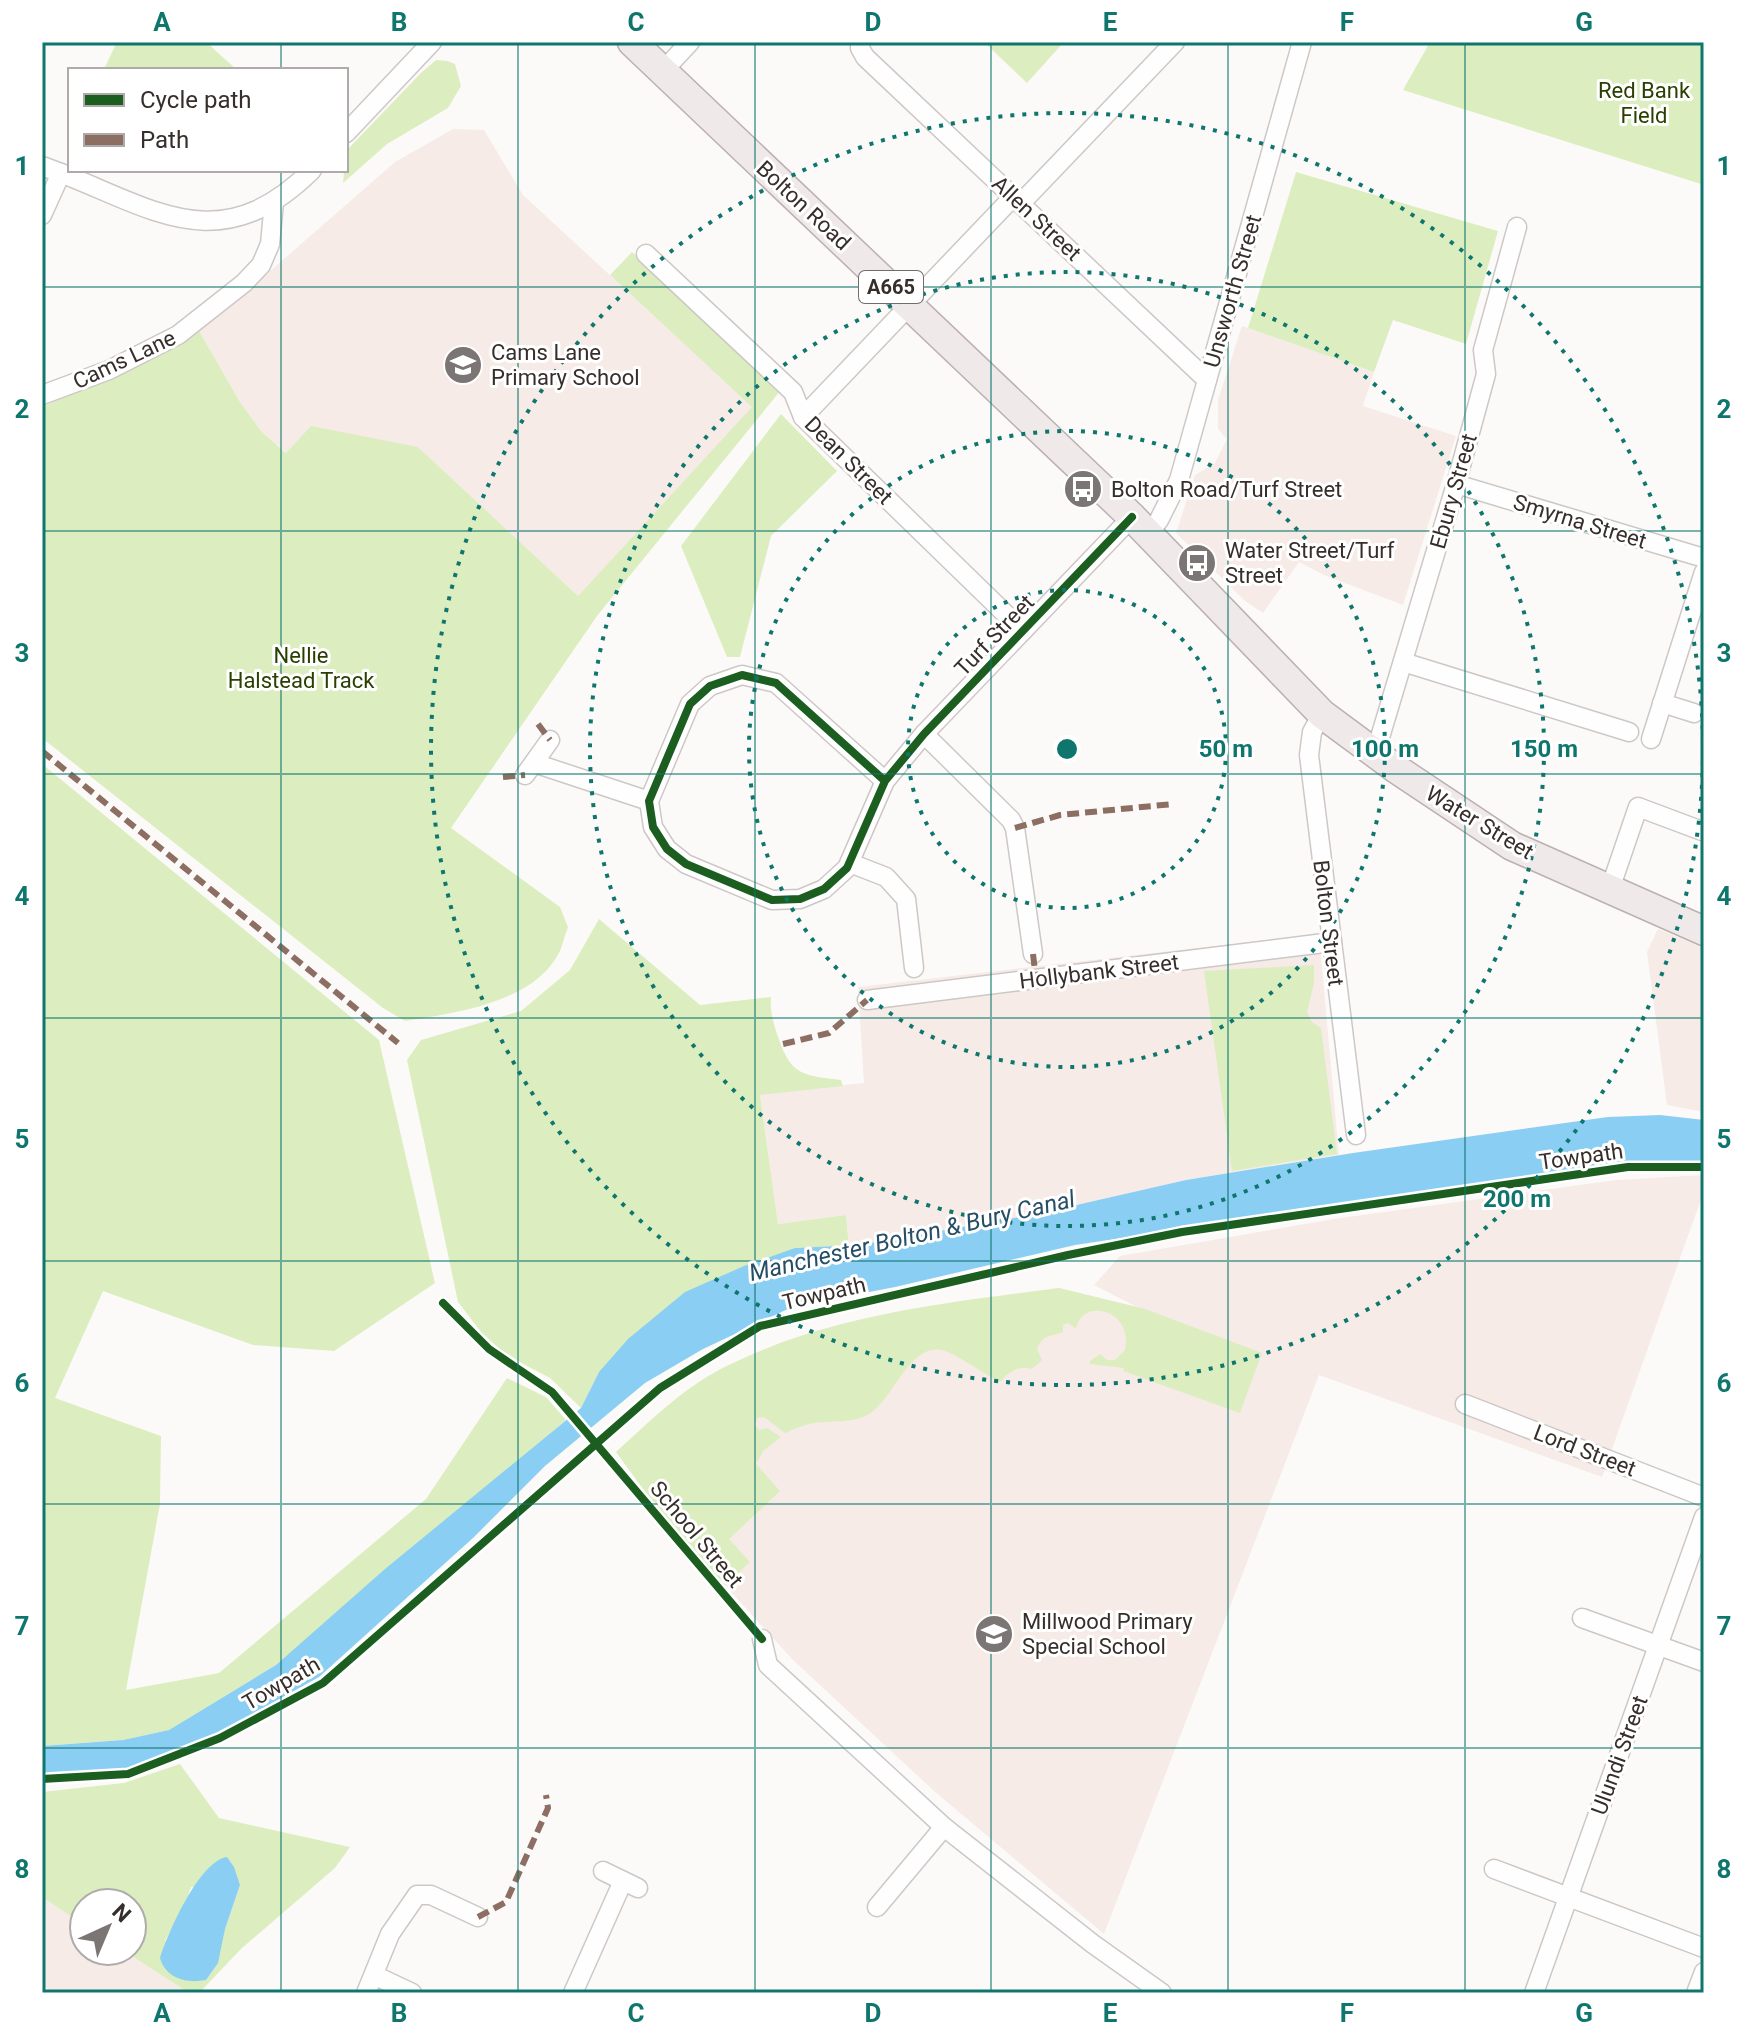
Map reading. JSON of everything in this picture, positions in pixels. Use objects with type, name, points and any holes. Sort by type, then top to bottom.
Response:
[{"type":"main road","name":"Bolton Road","points":[[632,42],[1140,526]]},
{"type":"main road","name":"Water Street","points":[[1140,526],[1322,714],[1375,754],[1512,846],[1704,931]]},
{"type":"street","points":[[348,131],[432,42]]},
{"type":"street","points":[[662,72],[690,42]]},
{"type":"street","points":[[803,417],[1175,42]]},
{"type":"street","name":"Unsworth Street","points":[[1140,526],[1159,520],[1179,480],[1302,42]]},
{"type":"street","name":"Allen Street","points":[[863,50],[1207,380]]},
{"type":"street","points":[[42,166],[172,217],[200,223],[226,221],[274,202],[310,172]]},
{"type":"street","points":[[42,215],[61,173]]},
{"type":"street","name":"Cams Lane","points":[[42,395],[109,370],[178,335],[244,283],[261,265],[270,244],[274,202]]},
{"type":"street","name":"Ebury Street","points":[[1375,754],[1486,374],[1483,350],[1517,227]]},
{"type":"street","name":"Dean Street","points":[[646,254],[793,392],[803,417],[1023,631]]},
{"type":"street","name":"Smyrna Street","points":[[1456,484],[1704,558]]},
{"type":"street","name":"Turf Street","points":[[885,781],[924,734],[1023,631],[1140,526]]},
{"type":"street","points":[[1651,739],[1704,572]]},
{"type":"street","points":[[1403,662],[1629,732]]},
{"type":"street","points":[[742,675],[776,683],[885,781],[847,868],[824,889],[800,899],[772,900],[686,864],[667,849],[653,827],[649,801],[690,704],[710,686],[742,675]]},
{"type":"street","points":[[1662,703],[1694,713]]},
{"type":"street","name":"Bolton Street","points":[[1322,714],[1312,732],[1309,755],[1356,1135]]},
{"type":"street","points":[[924,734],[1011,820],[1015,828],[1033,954]]},
{"type":"street","points":[[550,740],[530,769],[649,801]]},
{"type":"street","points":[[1610,889],[1638,807],[1702,831]]},
{"type":"street","points":[[850,863],[886,877],[906,899],[914,968]]},
{"type":"street","name":"Hollybank Street","points":[[867,1000],[1332,942]]},
{"type":"street","name":"Lord Street","points":[[1465,1404],[1704,1497]]},
{"type":"street","name":"Ulundi Street","points":[[1534,1993],[1704,1517]]},
{"type":"street","points":[[1582,1618],[1704,1662]]},
{"type":"street","points":[[762,1639],[768,1665],[944,1827],[1093,1944],[1162,1993]]},
{"type":"street","points":[[877,1907],[944,1827]]},
{"type":"street","points":[[1494,1869],[1704,1948]]},
{"type":"street","points":[[573,1993],[630,1885],[603,1871]]},
{"type":"street","points":[[366,1993],[390,1934],[417,1895],[431,1895],[478,1917]]},
{"type":"street","points":[[1696,1993],[1704,1972]]},
{"type":"street","points":[[374,1975],[412,1993]]},
{"type":"shaded area","name":"Cams Lane Primary School","points":[[453,129],[484,130],[523,195],[753,407],[578,596],[418,447],[287,453],[261,431],[240,402],[198,329],[261,279],[395,162]]},
{"type":"shaded area","points":[[1242,326],[1374,372],[1363,406],[1456,436],[1403,605],[1324,575],[1299,562],[1263,613],[1245,601],[1176,533],[1195,475],[1215,463],[1227,439],[1218,429],[1218,400]]},
{"type":"shaded area","points":[[1658,929],[1704,948],[1704,1112],[1667,1105],[1647,952]]},
{"type":"shaded area","points":[[1319,934],[1339,1155],[1186,1180],[1037,1214],[859,1245],[849,1246],[846,1215],[778,1224],[760,1094],[864,1083],[858,987]]},
{"type":"shaded area","name":"Millwood Primary Special School","points":[[1704,1175],[1704,1191],[1602,1477],[1319,1375],[1104,1934],[934,1791],[792,1659],[694,1551],[616,1452],[679,1396],[720,1369],[819,1330],[895,1312],[1059,1288],[1137,1307],[1094,1285],[1120,1256],[1334,1219],[1616,1180]]},
{"type":"shaded area","points":[[42,1897],[68,1914],[68,1967],[148,1967],[189,1993],[54,1993],[42,1985]]},
{"type":"green space","points":[[117,42],[206,42],[235,68],[104,68]]},
{"type":"green space","points":[[984,42],[1064,42],[1027,83]]},
{"type":"green space","name":"Red Bank Field","points":[[1430,42],[1704,42],[1704,185],[1403,90]]},
{"type":"green space","points":[[436,60],[455,64],[461,86],[448,108],[387,144],[343,183],[344,172],[348,172],[348,149]]},
{"type":"green space","points":[[1296,172],[1498,231],[1466,344],[1393,320],[1374,372],[1248,328]]},
{"type":"green space","name":"Nellie Halstead Track","points":[[632,252],[781,390],[597,616],[451,828],[560,907],[568,927],[560,951],[548,969],[513,994],[469,1009],[405,1021],[383,1008],[42,738],[42,407],[141,363],[198,329],[240,402],[261,431],[286,453],[311,426],[418,447],[578,596],[752,407],[610,275]]},
{"type":"green space","points":[[781,414],[837,471],[771,536],[740,657],[727,657],[681,546]]},
{"type":"green space","points":[[42,764],[379,1040],[435,1283],[334,1351],[253,1345],[103,1291],[55,1398],[161,1436],[160,1504],[126,1690],[219,1673],[426,1499],[507,1378],[546,1397],[566,1420],[276,1665],[169,1730],[123,1740],[42,1746]]},
{"type":"green space","points":[[599,919],[700,1005],[771,997],[777,1034],[787,1058],[806,1074],[841,1080],[843,1086],[760,1095],[778,1224],[846,1215],[849,1246],[795,1248],[599,1372],[581,1408],[550,1378],[506,1355],[481,1332],[458,1302],[407,1060],[421,1040],[521,1011],[570,970]]},
{"type":"green space","points":[[1314,965],[1314,983],[1307,1012],[1312,1022],[1321,1028],[1337,1154],[1232,1171],[1204,971]]},
{"type":"green space","points":[[1059,1288],[1145,1309],[1262,1353],[1240,1413],[1123,1371],[1124,1368],[1090,1364],[1100,1354],[1107,1360],[1115,1360],[1125,1350],[1126,1336],[1122,1325],[1106,1312],[1087,1313],[1076,1329],[1068,1323],[1063,1325],[1063,1332],[1047,1337],[1039,1344],[1037,1349],[1042,1360],[1032,1369],[1014,1370],[1000,1382],[952,1354],[938,1350],[926,1352],[915,1359],[879,1406],[862,1417],[814,1423],[785,1433],[764,1417],[757,1418],[755,1425],[759,1430],[767,1428],[781,1437],[763,1451],[756,1464],[780,1491],[729,1539],[750,1562],[724,1586],[616,1452],[693,1386],[761,1351],[802,1336],[886,1314]]},
{"type":"green space","points":[[180,1764],[219,1818],[350,1847],[335,1868],[242,1948],[199,1993],[189,1993],[148,1967],[148,1887],[68,1887],[68,1914],[42,1897],[42,1792],[124,1783]],"holes":[[[240,1885],[225,1929],[165,1941],[191,1887]]]},
{"type":"water","name":"Manchester Bolton & Bury Canal","points":[[1660,1115],[1704,1120],[1704,1163],[1655,1162],[1594,1167],[1075,1245],[895,1287],[792,1307],[703,1349],[645,1383],[545,1466],[473,1538],[319,1677],[214,1736],[173,1754],[128,1769],[42,1775],[42,1746],[123,1740],[169,1730],[276,1665],[385,1569],[581,1408],[599,1372],[628,1339],[685,1292],[744,1266],[795,1248],[859,1245],[1037,1214],[1186,1180],[1608,1117]]},
{"type":"water","points":[[227,1857],[240,1885],[225,1929],[218,1963],[206,1980],[178,1978],[163,1965],[160,1958],[164,1947],[177,1916],[196,1884],[216,1861]]},
{"type":"marked path","points":[[538,724],[550,740]]},
{"type":"marked path","points":[[42,751],[398,1043]]},
{"type":"marked path","points":[[503,777],[525,775]]},
{"type":"marked path","points":[[1015,828],[1060,815],[1173,804]]},
{"type":"marked path","points":[[1033,954],[1036,979]]},
{"type":"marked path","points":[[783,1044],[829,1033],[867,1000]]},
{"type":"marked path","points":[[478,1917],[506,1902],[548,1808],[546,1795]]},
{"type":"cycle path","points":[[885,781],[776,683],[742,675],[710,686],[690,704],[649,801],[653,827],[667,849],[686,864],[772,900],[800,899],[824,889],[847,868],[885,781],[924,734],[1132,517]]},
{"type":"cycle path","name":"Towpath","points":[[42,1779],[128,1774],[220,1738],[323,1683],[660,1388],[760,1326],[1182,1232],[1628,1167],[1704,1167]]},
{"type":"cycle path","name":"School Street","points":[[443,1303],[489,1349],[552,1392],[762,1639]]},
{"type":"place","name":"Cams Lane Primary School","points":[[463,365]]},
{"type":"place","name":"Bolton Road/Turf Street","points":[[1083,489]]},
{"type":"place","name":"Water Street/Turf Street","points":[[1197,563]]},
{"type":"place","name":"Millwood Primary Special School","points":[[994,1634]]}]
